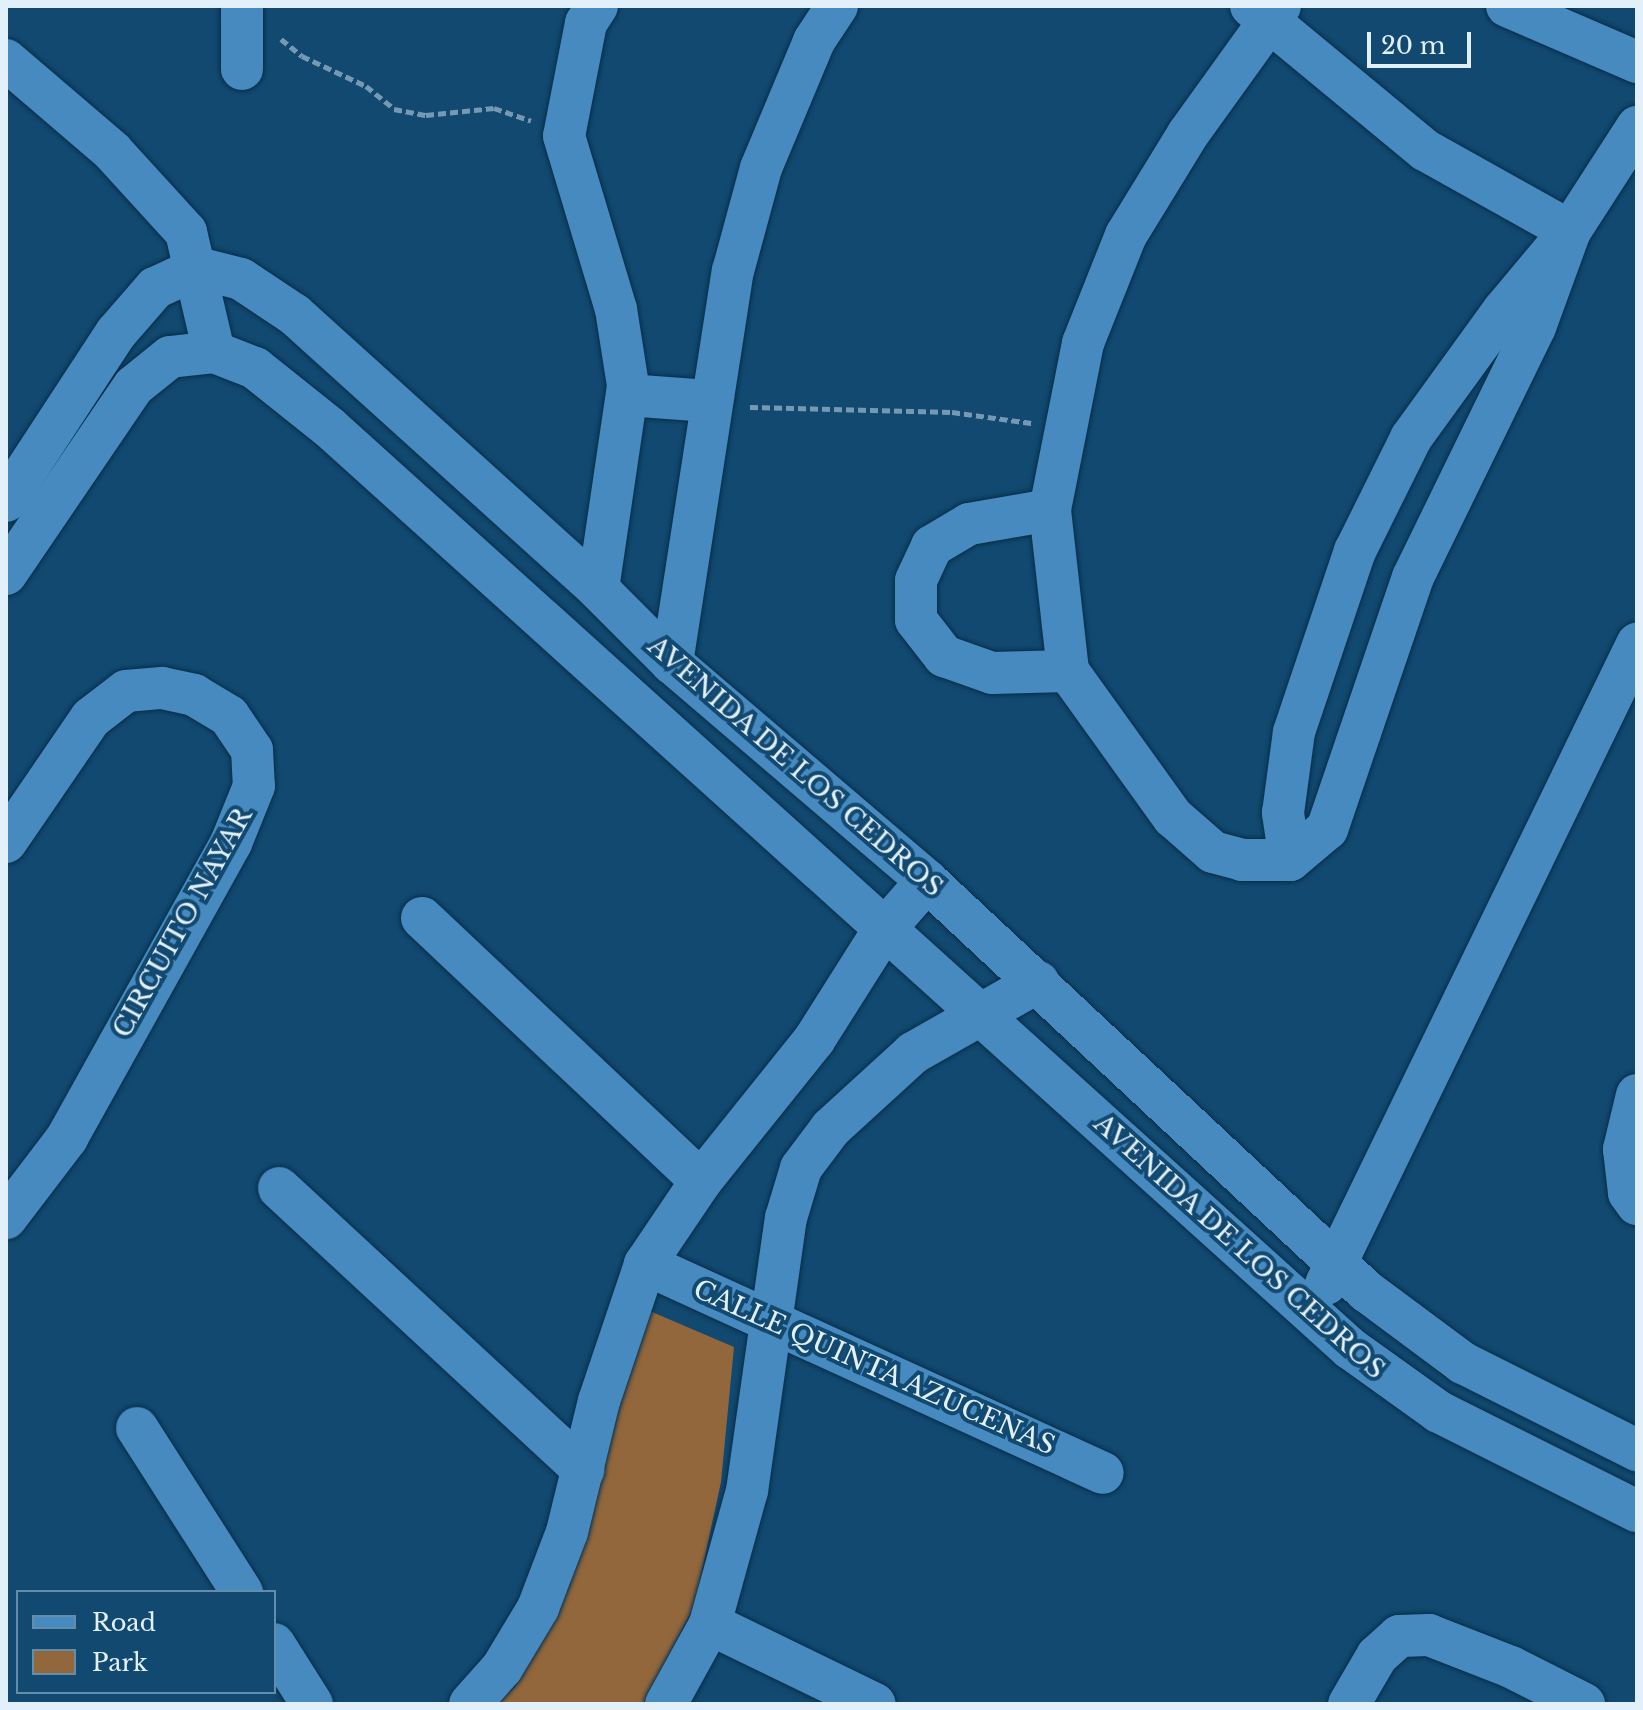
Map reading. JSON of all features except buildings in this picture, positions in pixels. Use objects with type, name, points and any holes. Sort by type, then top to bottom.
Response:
[{"type":"street","points":[[242,6],[242,69]]},
{"type":"street","points":[[597,6],[586,23],[564,136],[616,309],[627,395],[598,589]]},
{"type":"street","points":[[672,663],[709,401],[733,271],[761,168],[814,41],[837,6]]},
{"type":"street","points":[[1507,6],[1637,62]]},
{"type":"street","points":[[1267,12],[1425,150],[1570,231],[1535,327],[1413,577],[1327,829],[1290,860],[1242,860],[1213,852],[1173,817],[1068,671],[1050,510],[1062,430],[1083,343],[1126,235],[1267,12]]},
{"type":"street","points":[[6,60],[143,182],[186,232],[198,268],[214,352]]},
{"type":"street","points":[[1290,860],[1283,813],[1294,732],[1355,551],[1411,438],[1503,311],[1570,231],[1637,127]]},
{"type":"street","points":[[6,501],[116,333],[155,288],[198,268]]},
{"type":"street","name":"AVENIDA DE LOS CEDROS","points":[[198,268],[241,279],[295,315],[598,589],[672,663],[927,881],[1038,982],[1366,1291],[1463,1363],[1637,1450]]},
{"type":"street","name":"AVENIDA DE LOS CEDROS","points":[[6,574],[134,386],[170,357],[214,352],[255,368],[329,427],[883,931],[1390,1381],[1439,1412],[1637,1511]]},
{"type":"street","points":[[627,395],[709,401]]},
{"type":"street","points":[[1050,510],[969,524],[932,546],[916,581],[916,620],[944,656],[992,673],[1068,671]]},
{"type":"street","points":[[1310,1313],[1338,1262],[1637,644]]},
{"type":"street","name":"CIRCUITO NAYAR","points":[[6,842],[91,718],[126,691],[162,688],[194,695],[229,716],[252,750],[254,786],[231,843],[67,1138],[6,1218]]},
{"type":"street","points":[[470,1704],[502,1668],[538,1608],[583,1470],[615,1346],[645,1264],[701,1181],[783,1080],[883,931],[927,881]]},
{"type":"street","points":[[422,918],[701,1181]]},
{"type":"street","points":[[666,1704],[710,1624],[747,1491],[786,1218],[797,1180],[831,1128],[913,1053],[1038,982]]},
{"type":"street","points":[[783,1080],[831,1128]]},
{"type":"street","points":[[1637,1095],[1624,1149],[1629,1193],[1637,1204]]},
{"type":"street","points":[[279,1188],[583,1470]]},
{"type":"street","name":"CALLE QUINTA AZUCENAS","points":[[645,1264],[1103,1473]]},
{"type":"street","points":[[137,1428],[241,1590]]},
{"type":"street","points":[[710,1624],[875,1704]]},
{"type":"street","points":[[1349,1704],[1377,1656],[1399,1636],[1429,1635],[1511,1667],[1584,1704]]},
{"type":"street","points":[[276,1647],[312,1704]]},
{"type":"path","points":[[242,6],[302,56],[335,68],[394,109],[426,115],[494,108],[564,136]]},
{"type":"path","points":[[709,401],[774,411],[952,412],[1062,430]]},
{"type":"green space","points":[[645,1309],[734,1347],[721,1482],[694,1607],[643,1704],[497,1704],[515,1687],[570,1585]]}]
